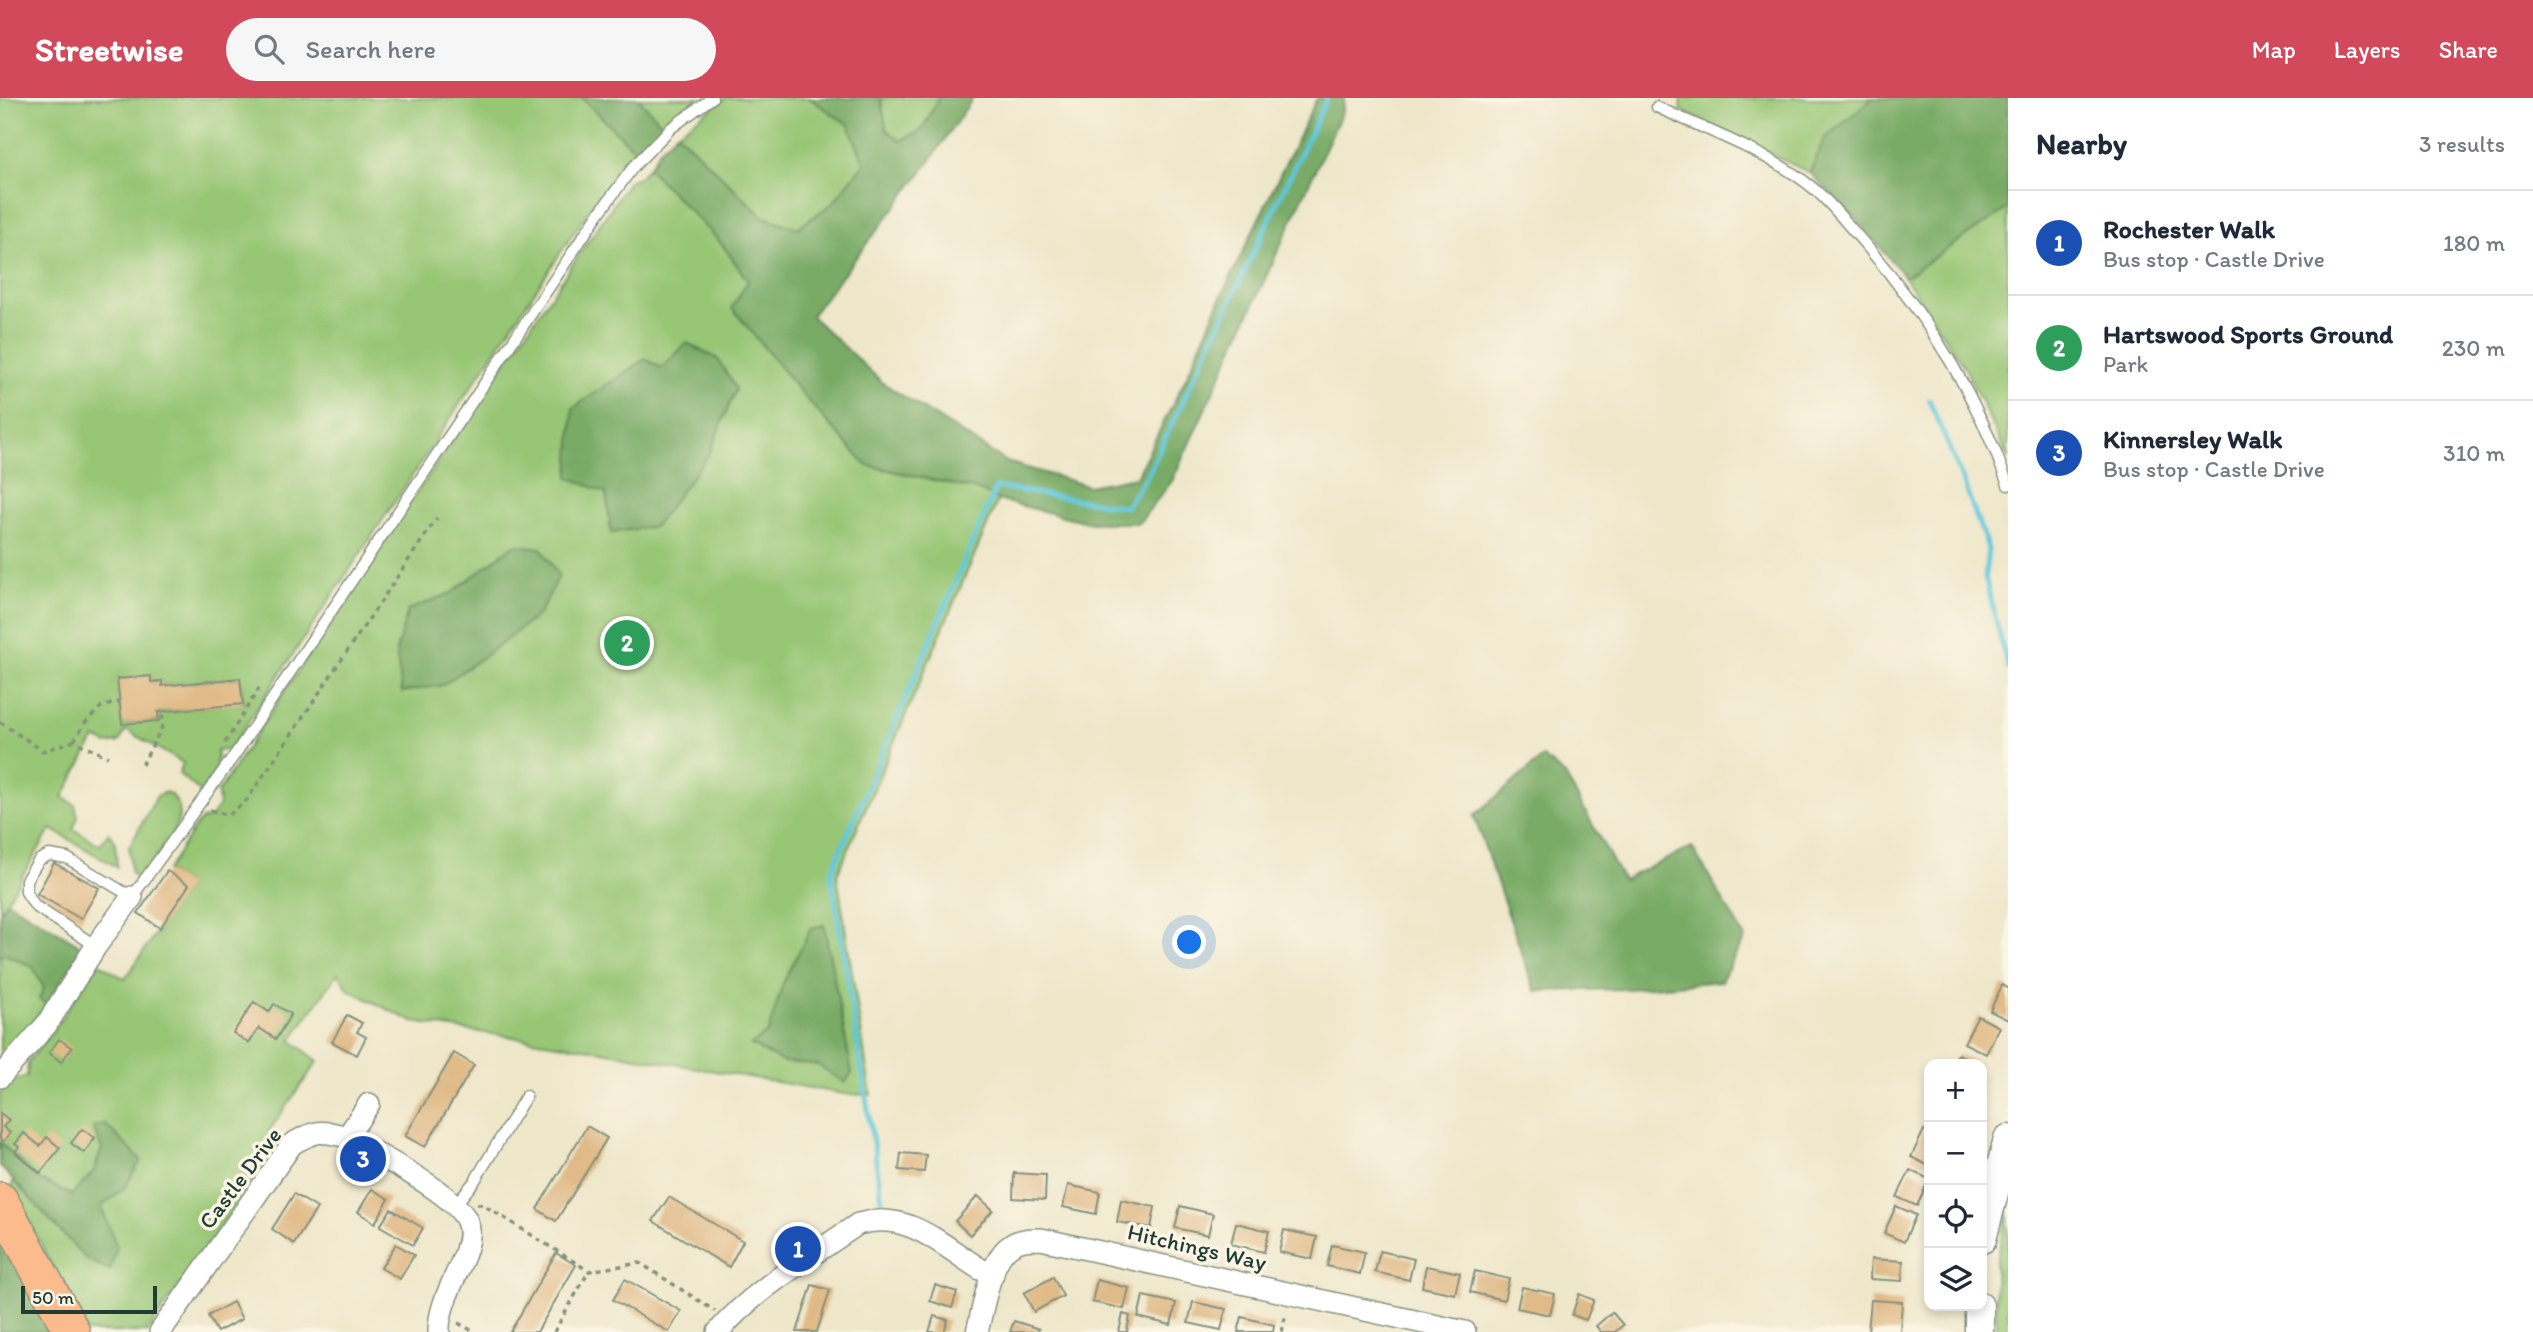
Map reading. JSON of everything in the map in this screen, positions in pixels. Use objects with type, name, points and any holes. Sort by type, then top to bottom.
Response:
[{"type":"main road","points":[[0,1200],[72,1332]]},
{"type":"street","points":[[0,1077],[47,1024],[96,946],[132,897]]},
{"type":"street","points":[[347,1138],[369,1104]]},
{"type":"street","name":"Castle Drive","points":[[160,1332],[292,1144],[313,1132],[347,1138],[445,1195],[455,1205]]},
{"type":"street","points":[[1987,1220],[2008,1139]]},
{"type":"street","points":[[439,1332],[442,1314],[469,1243],[468,1225],[455,1205]]},
{"type":"street","points":[[723,1326],[758,1294],[858,1224],[875,1219],[907,1223],[980,1269],[993,1274]]},
{"type":"street","name":"Hitchings Way","points":[[977,1332],[999,1257],[1009,1246],[1026,1239],[1041,1239],[1465,1332]]},
{"type":"street","points":[[1979,1311],[1979,1332]]},
{"type":"lane","points":[[96,946],[35,906],[26,892],[26,880],[39,860],[49,855],[67,858],[132,897],[236,753],[597,216],[634,166],[662,138],[712,98]]},
{"type":"lane","points":[[1657,107],[1779,164],[1814,188],[1888,270],[1919,312],[1952,364],[1995,447],[2008,485]]},
{"type":"lane","points":[[455,1205],[474,1182],[526,1096]]},
{"type":"path","points":[[199,804],[213,812],[229,815],[247,800],[437,518]]},
{"type":"path","points":[[0,722],[43,751],[74,741],[85,723],[101,707],[119,702]]},
{"type":"path","points":[[142,765],[162,727],[163,711]]},
{"type":"path","points":[[74,741],[108,757]]},
{"type":"path","points":[[455,1205],[482,1204],[589,1271],[640,1263],[723,1326]]},
{"type":"path","points":[[554,1332],[589,1271]]},
{"type":"green space","points":[[0,98],[582,98],[638,153],[595,201],[230,749],[217,751],[216,768],[209,782],[201,792],[179,774],[183,763],[126,730],[119,742],[108,744],[95,738],[63,797],[75,805],[78,817],[73,829],[100,845],[108,833],[115,841],[117,867],[51,829],[0,912]],"holes":[[[151,677],[151,682],[162,681],[162,686],[240,678],[243,703],[158,712],[159,721],[122,724],[118,679]]]},
{"type":"green space","points":[[582,98],[638,98],[663,125],[638,153]]},
{"type":"green space","points":[[638,98],[699,98],[663,125]]},
{"type":"green space","points":[[726,98],[809,98],[849,125],[864,163],[833,203],[797,228],[763,217],[677,133]]},
{"type":"green space","points":[[809,98],[881,98],[886,129],[900,141],[922,130],[939,98],[973,98],[928,164],[811,316],[883,383],[1007,462],[1088,486],[1136,477],[1187,376],[1222,295],[1317,98],[1344,98],[1342,112],[1172,481],[1139,523],[1091,523],[998,500],[982,491],[866,465],[803,395],[732,308],[748,281],[721,243],[648,168],[661,148],[677,133],[763,217],[798,228],[833,203],[864,163],[849,125]]},
{"type":"green space","points":[[881,98],[939,98],[922,130],[900,141],[886,129]]},
{"type":"green space","points":[[1681,98],[1873,98],[1824,139],[1810,173],[1680,110]]},
{"type":"green space","points":[[1873,98],[2008,98],[2008,208],[1905,277],[1855,218],[1810,173],[1824,139]]},
{"type":"green space","points":[[648,168],[721,243],[749,282],[732,308],[803,395],[866,465],[982,491],[998,500],[837,875],[871,1095],[844,1094],[591,1049],[413,1022],[349,990],[338,973],[291,1040],[318,1061],[269,1131],[280,1141],[150,1328],[147,1332],[87,1332],[11,1188],[14,1179],[43,1210],[117,1247],[101,1207],[125,1187],[93,1126],[102,1148],[94,1171],[72,1195],[38,1179],[0,1142],[0,1092],[12,1081],[27,1076],[28,1062],[53,1031],[99,963],[125,979],[188,885],[167,871],[196,825],[203,819],[211,818],[219,805],[218,792],[399,519],[630,180],[639,177]]},
{"type":"green space","points":[[2008,208],[2008,458],[1966,370],[1905,277]]},
{"type":"green space","points":[[687,343],[718,359],[736,389],[709,454],[655,526],[611,533],[606,493],[569,477],[573,408],[645,359],[662,368]]},
{"type":"green space","points":[[514,545],[541,548],[559,576],[540,613],[443,685],[402,692],[396,651],[408,610],[451,593]]},
{"type":"green space","points":[[1543,757],[1565,775],[1623,880],[1692,847],[1745,938],[1721,981],[1629,989],[1535,991],[1474,816]]},
{"type":"green space","points":[[166,792],[176,800],[178,821],[166,845],[143,876],[135,877],[131,873],[129,847],[157,796]]},
{"type":"green space","points":[[7,901],[78,944],[80,953],[46,1004],[39,999],[44,988],[33,967],[5,954],[0,956],[0,912]]},
{"type":"green space","points":[[824,925],[852,1073],[845,1083],[818,1065],[783,1062],[751,1045],[768,1032],[783,983],[811,928]]},
{"type":"green space","points":[[5,954],[33,967],[44,988],[40,999],[46,1004],[20,1043],[0,1061],[0,956]]},
{"type":"green space","points":[[105,1124],[141,1160],[125,1187],[101,1207],[117,1247],[110,1270],[87,1260],[0,1166],[0,1142],[38,1179],[72,1195],[94,1171],[102,1149],[93,1127]]},
{"type":"green space","points":[[2008,1212],[2008,1332],[1997,1332],[1995,1266]]},
{"type":"green space","points":[[0,1221],[59,1332],[0,1332]]},
{"type":"building","points":[[151,676],[151,682],[162,681],[162,686],[240,678],[243,704],[158,712],[159,721],[122,724],[117,679]]},
{"type":"building","points":[[54,863],[99,888],[81,919],[37,894]]},
{"type":"building","points":[[167,871],[189,885],[160,928],[138,913]]},
{"type":"building","points":[[2002,985],[2008,988],[2008,1020],[1990,1011]]},
{"type":"building","points":[[254,1002],[269,1012],[274,1004],[291,1014],[276,1039],[259,1028],[249,1043],[233,1033]]},
{"type":"building","points":[[347,1015],[362,1023],[357,1032],[366,1037],[357,1055],[332,1042]]},
{"type":"building","points":[[1978,1016],[1999,1027],[1986,1054],[1964,1043]]},
{"type":"building","points":[[59,1039],[72,1048],[61,1062],[49,1053]]},
{"type":"building","points":[[454,1053],[474,1065],[425,1147],[405,1136]]},
{"type":"building","points":[[1958,1054],[1969,1059],[1955,1059]]},
{"type":"building","points":[[0,1113],[9,1120],[3,1127],[10,1133],[3,1142],[0,1139]]},
{"type":"building","points":[[587,1126],[607,1138],[556,1221],[537,1209]]},
{"type":"building","points":[[82,1129],[95,1138],[84,1153],[71,1143]]},
{"type":"building","points":[[1924,1130],[1924,1164],[1911,1157]]},
{"type":"building","points":[[24,1133],[40,1146],[47,1137],[60,1148],[40,1173],[15,1152],[19,1147],[15,1144]]},
{"type":"building","points":[[901,1153],[926,1155],[924,1172],[899,1170]]},
{"type":"building","points":[[1910,1170],[1924,1177],[1924,1190],[1917,1206],[1897,1197]]},
{"type":"building","points":[[1014,1173],[1046,1175],[1045,1200],[1013,1198]]},
{"type":"building","points":[[1068,1185],[1100,1192],[1096,1214],[1063,1207]]},
{"type":"building","points":[[372,1189],[389,1199],[375,1223],[358,1212]]},
{"type":"building","points":[[294,1194],[317,1208],[294,1244],[272,1229]]},
{"type":"building","points":[[978,1196],[993,1210],[970,1235],[955,1221]]},
{"type":"building","points":[[669,1197],[743,1241],[729,1267],[653,1221]]},
{"type":"building","points":[[1121,1200],[1155,1207],[1151,1228],[1117,1222]]},
{"type":"building","points":[[1180,1206],[1213,1214],[1208,1235],[1175,1228]]},
{"type":"building","points":[[1896,1206],[1916,1215],[1904,1242],[1884,1233]]},
{"type":"building","points":[[391,1209],[423,1228],[413,1245],[380,1226]]},
{"type":"building","points":[[1236,1223],[1269,1231],[1264,1252],[1231,1244]]},
{"type":"building","points":[[1284,1230],[1317,1237],[1312,1259],[1279,1252]]},
{"type":"building","points":[[396,1244],[414,1255],[400,1279],[381,1268]]},
{"type":"building","points":[[1332,1245],[1365,1252],[1360,1274],[1327,1266]]},
{"type":"building","points":[[1380,1251],[1414,1259],[1409,1280],[1375,1272]]},
{"type":"building","points":[[556,1253],[576,1265],[537,1332],[510,1332]]},
{"type":"building","points":[[1871,1259],[1903,1261],[1902,1281],[1870,1279]]},
{"type":"building","points":[[1426,1266],[1460,1273],[1455,1294],[1422,1287]]},
{"type":"building","points":[[1475,1271],[1509,1279],[1504,1300],[1470,1292]]},
{"type":"building","points":[[1053,1277],[1063,1296],[1034,1312],[1024,1293]]},
{"type":"building","points":[[625,1279],[681,1311],[669,1332],[613,1300]]},
{"type":"building","points":[[1097,1280],[1129,1288],[1124,1309],[1092,1302]]},
{"type":"building","points":[[812,1285],[830,1290],[817,1332],[797,1332]]},
{"type":"building","points":[[935,1285],[957,1292],[952,1308],[930,1301]]},
{"type":"building","points":[[1522,1287],[1555,1294],[1550,1315],[1517,1308]]},
{"type":"building","points":[[1579,1294],[1594,1300],[1586,1320],[1572,1315]]},
{"type":"building","points":[[1143,1296],[1176,1303],[1171,1325],[1138,1317]]},
{"type":"building","points":[[1871,1300],[1902,1302],[1900,1332],[1868,1332]]},
{"type":"building","points":[[233,1302],[242,1319],[217,1332],[208,1316]]},
{"type":"building","points":[[1193,1302],[1226,1309],[1221,1330],[1188,1323]]},
{"type":"building","points":[[1612,1312],[1623,1325],[1615,1332],[1601,1332],[1596,1326]]},
{"type":"building","points":[[1123,1314],[1130,1316],[1127,1332],[1119,1332]]},
{"type":"building","points":[[934,1316],[948,1320],[944,1332],[929,1332]]},
{"type":"building","points":[[1242,1317],[1274,1325],[1273,1332],[1238,1332]]},
{"type":"building","points":[[1014,1321],[1039,1329],[1038,1332],[1010,1332]]},
{"type":"waterway","points":[[882,1200],[831,873],[996,487],[1126,507],[1149,472],[1327,98]]},
{"type":"waterway","points":[[1929,400],[1988,549],[1985,577],[2008,668]]},
{"type":"place","name":"Hartswood Sports Ground","points":[[627,643]]},
{"type":"place","name":"Kinnersley Walk","points":[[363,1159]]},
{"type":"place","name":"Rochester Walk","points":[[798,1249]]}]
